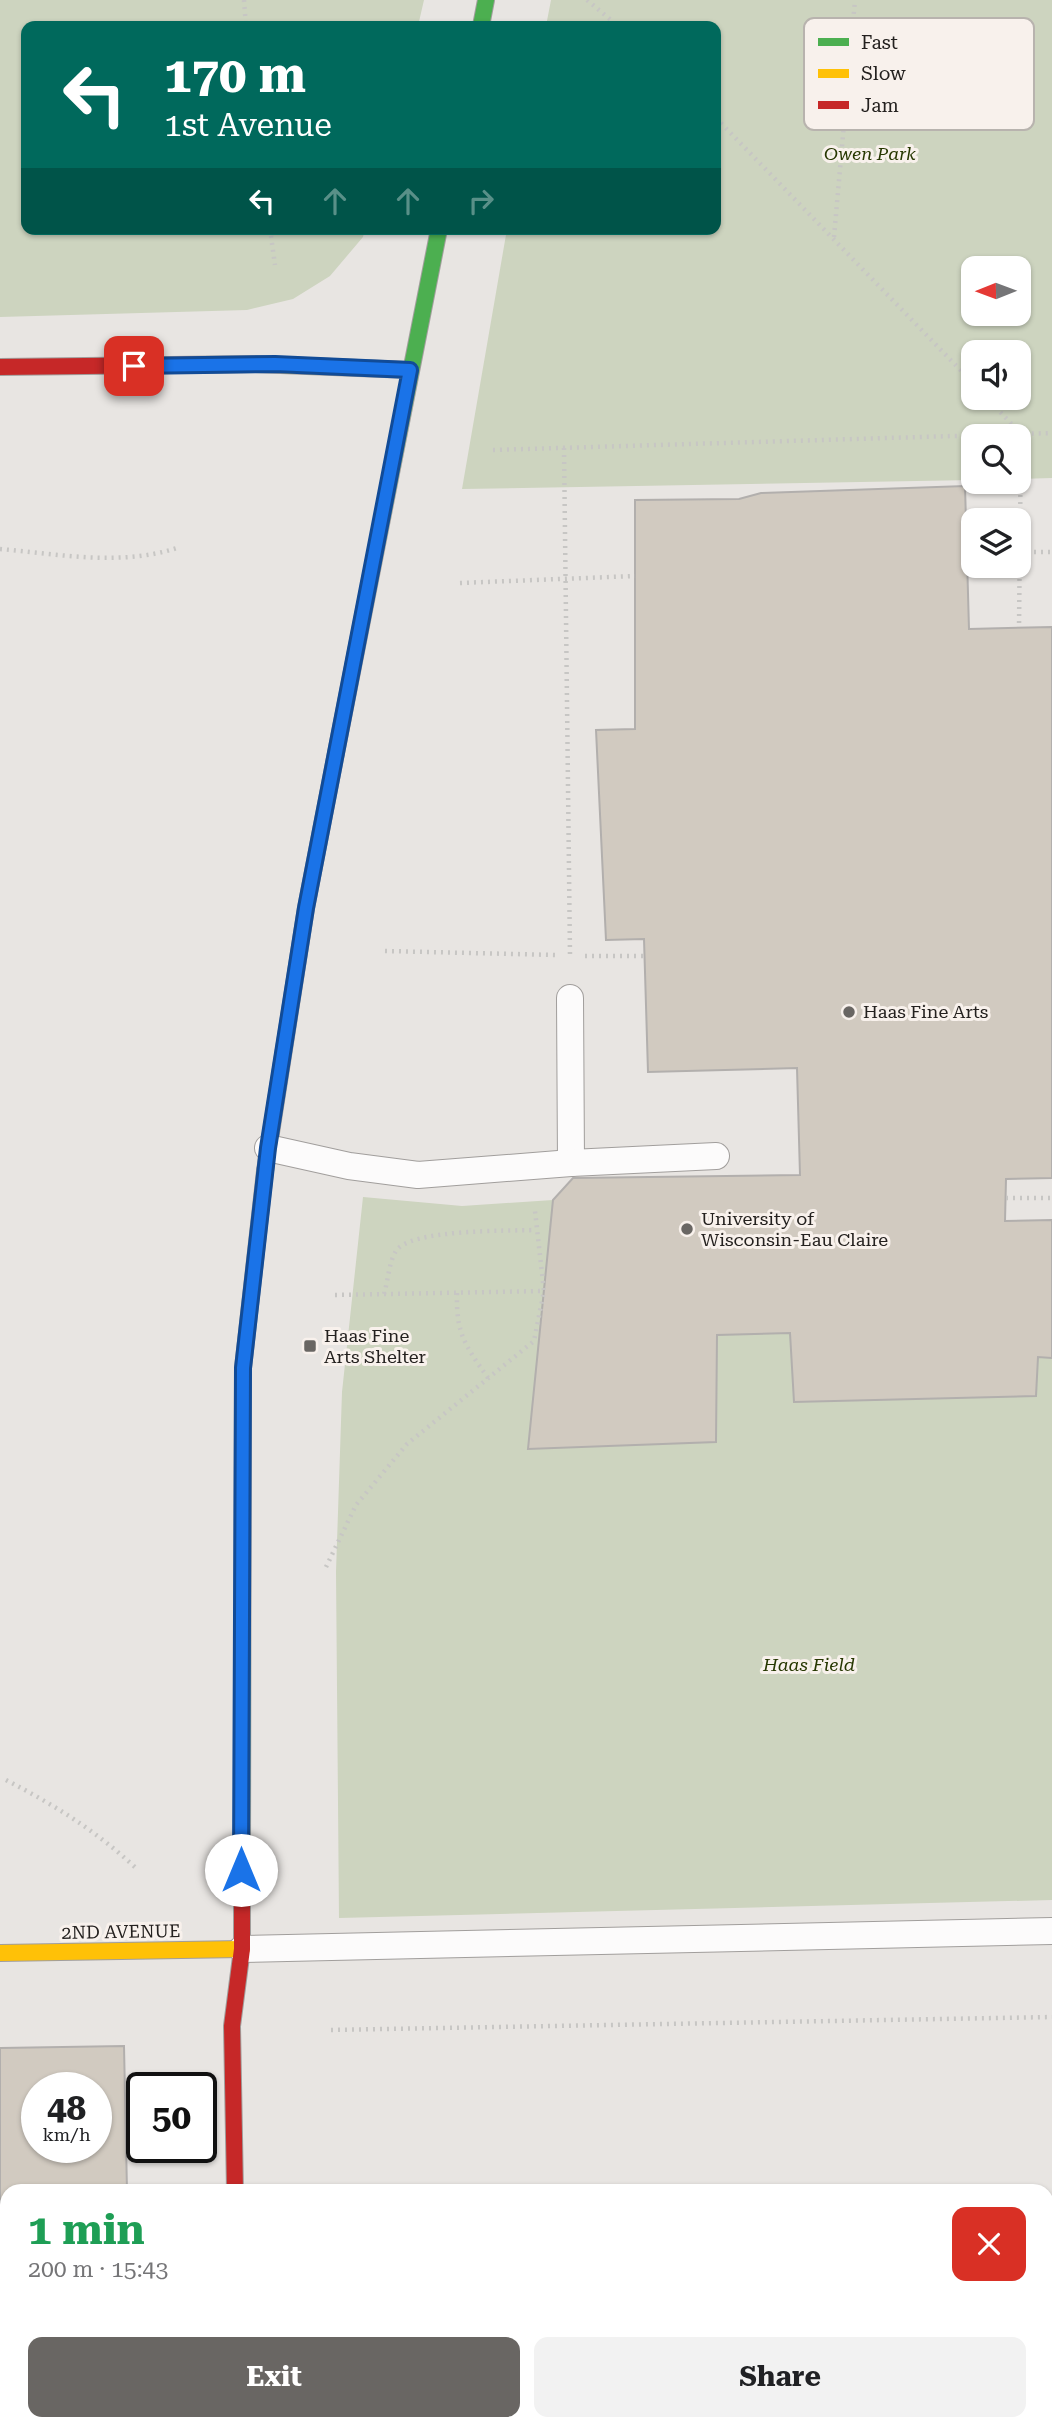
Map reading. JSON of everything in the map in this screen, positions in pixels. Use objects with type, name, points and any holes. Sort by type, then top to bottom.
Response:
[{"type":"main road","points":[[482,21],[486,0]]},
{"type":"main road","points":[[235,2184],[232,2026],[242,1949],[240,1555],[243,1368],[268,1148],[306,908],[438,235]]},
{"type":"main road","points":[[0,367],[275,364],[410,370]]},
{"type":"main road","name":"2ND AVENUE","points":[[0,1953],[242,1949]]},
{"type":"lane","points":[[570,998],[571,1163]]},
{"type":"lane","points":[[268,1148],[349,1167],[418,1175],[571,1163],[716,1156]]},
{"type":"lane","points":[[242,1949],[1052,1931]]},
{"type":"path","points":[[244,0],[246,21]]},
{"type":"path","points":[[587,0],[612,21]]},
{"type":"path","points":[[853,18],[855,0]]},
{"type":"path","points":[[721,123],[961,370]]},
{"type":"path","points":[[834,238],[844,130]]},
{"type":"path","points":[[271,235],[275,265]]},
{"type":"path","points":[[998,410],[1012,424]]},
{"type":"path","points":[[1031,434],[1052,433]]},
{"type":"path","points":[[493,450],[961,436]]},
{"type":"path","points":[[564,448],[570,998]]},
{"type":"path","points":[[0,549],[121,558],[153,556],[180,547]]},
{"type":"path","points":[[1031,552],[1052,552]]},
{"type":"path","points":[[460,583],[635,576]]},
{"type":"path","points":[[1019,628],[1020,578]]},
{"type":"path","points":[[385,951],[645,956]]},
{"type":"path","points":[[326,1567],[356,1505],[407,1444],[534,1340],[544,1291],[535,1230],[535,1167]]},
{"type":"path","points":[[1006,1198],[1052,1198]]},
{"type":"path","points":[[384,1294],[395,1252],[405,1242],[431,1236],[535,1230]]},
{"type":"path","points":[[335,1295],[544,1291]]},
{"type":"path","points":[[457,1293],[457,1322],[462,1340],[488,1378]]},
{"type":"path","points":[[6,1780],[61,1808],[90,1828],[136,1869]]},
{"type":"path","points":[[331,2029],[1052,2017]]},
{"type":"green space","points":[[0,0],[424,0],[419,21],[21,21],[21,235],[364,235],[330,276],[293,299],[247,310],[0,317]]},
{"type":"green space","name":"Owen Park","points":[[551,0],[1052,0],[1052,478],[1031,479],[1031,424],[961,424],[961,480],[462,489],[506,235],[721,235],[721,21],[547,21]]},
{"type":"green space","name":"Haas Field","points":[[363,1197],[462,1206],[553,1200],[528,1449],[716,1442],[717,1335],[790,1333],[794,1402],[1035,1396],[1038,1357],[1052,1358],[1052,1900],[339,1918],[336,1572],[342,1392]]},
{"type":"building","name":"Haas Fine Arts","points":[[961,486],[961,494],[965,494],[966,508],[961,508],[961,578],[968,578],[969,629],[1052,627],[1052,1178],[1006,1179],[1005,1221],[1052,1220],[1052,1358],[1038,1357],[1036,1396],[794,1402],[790,1333],[717,1335],[716,1442],[528,1449],[553,1200],[573,1178],[800,1175],[797,1068],[648,1072],[644,939],[606,940],[596,730],[635,729],[635,500],[739,499],[761,493]]},
{"type":"building","points":[[124,2046],[127,2184],[0,2184],[0,2048]]},
{"type":"traffic: fast","points":[[482,21],[486,0]]},
{"type":"traffic: fast","points":[[336,753],[438,235]]},
{"type":"traffic: fast","points":[[242,1858],[243,1368],[265,1171]]},
{"type":"traffic: slow","points":[[255,364],[410,370]]},
{"type":"traffic: slow","points":[[265,1171],[306,908],[336,753]]},
{"type":"traffic: slow","points":[[0,1953],[242,1949]]},
{"type":"traffic: jam","points":[[0,367],[255,364]]},
{"type":"traffic: jam","points":[[235,2184],[232,2026],[242,1949],[242,1858]]},
{"type":"place","name":"Haas Fine Arts","points":[[849,1012]]},
{"type":"place","name":"University of Wisconsin-Eau Claire","points":[[687,1229]]},
{"type":"place","name":"Haas Fine Arts Shelter","points":[[310,1346]]},
{"type":"route","points":[[134,366],[275,364],[410,370],[306,908],[268,1148],[243,1368],[240,1555],[241,1870]]}]
